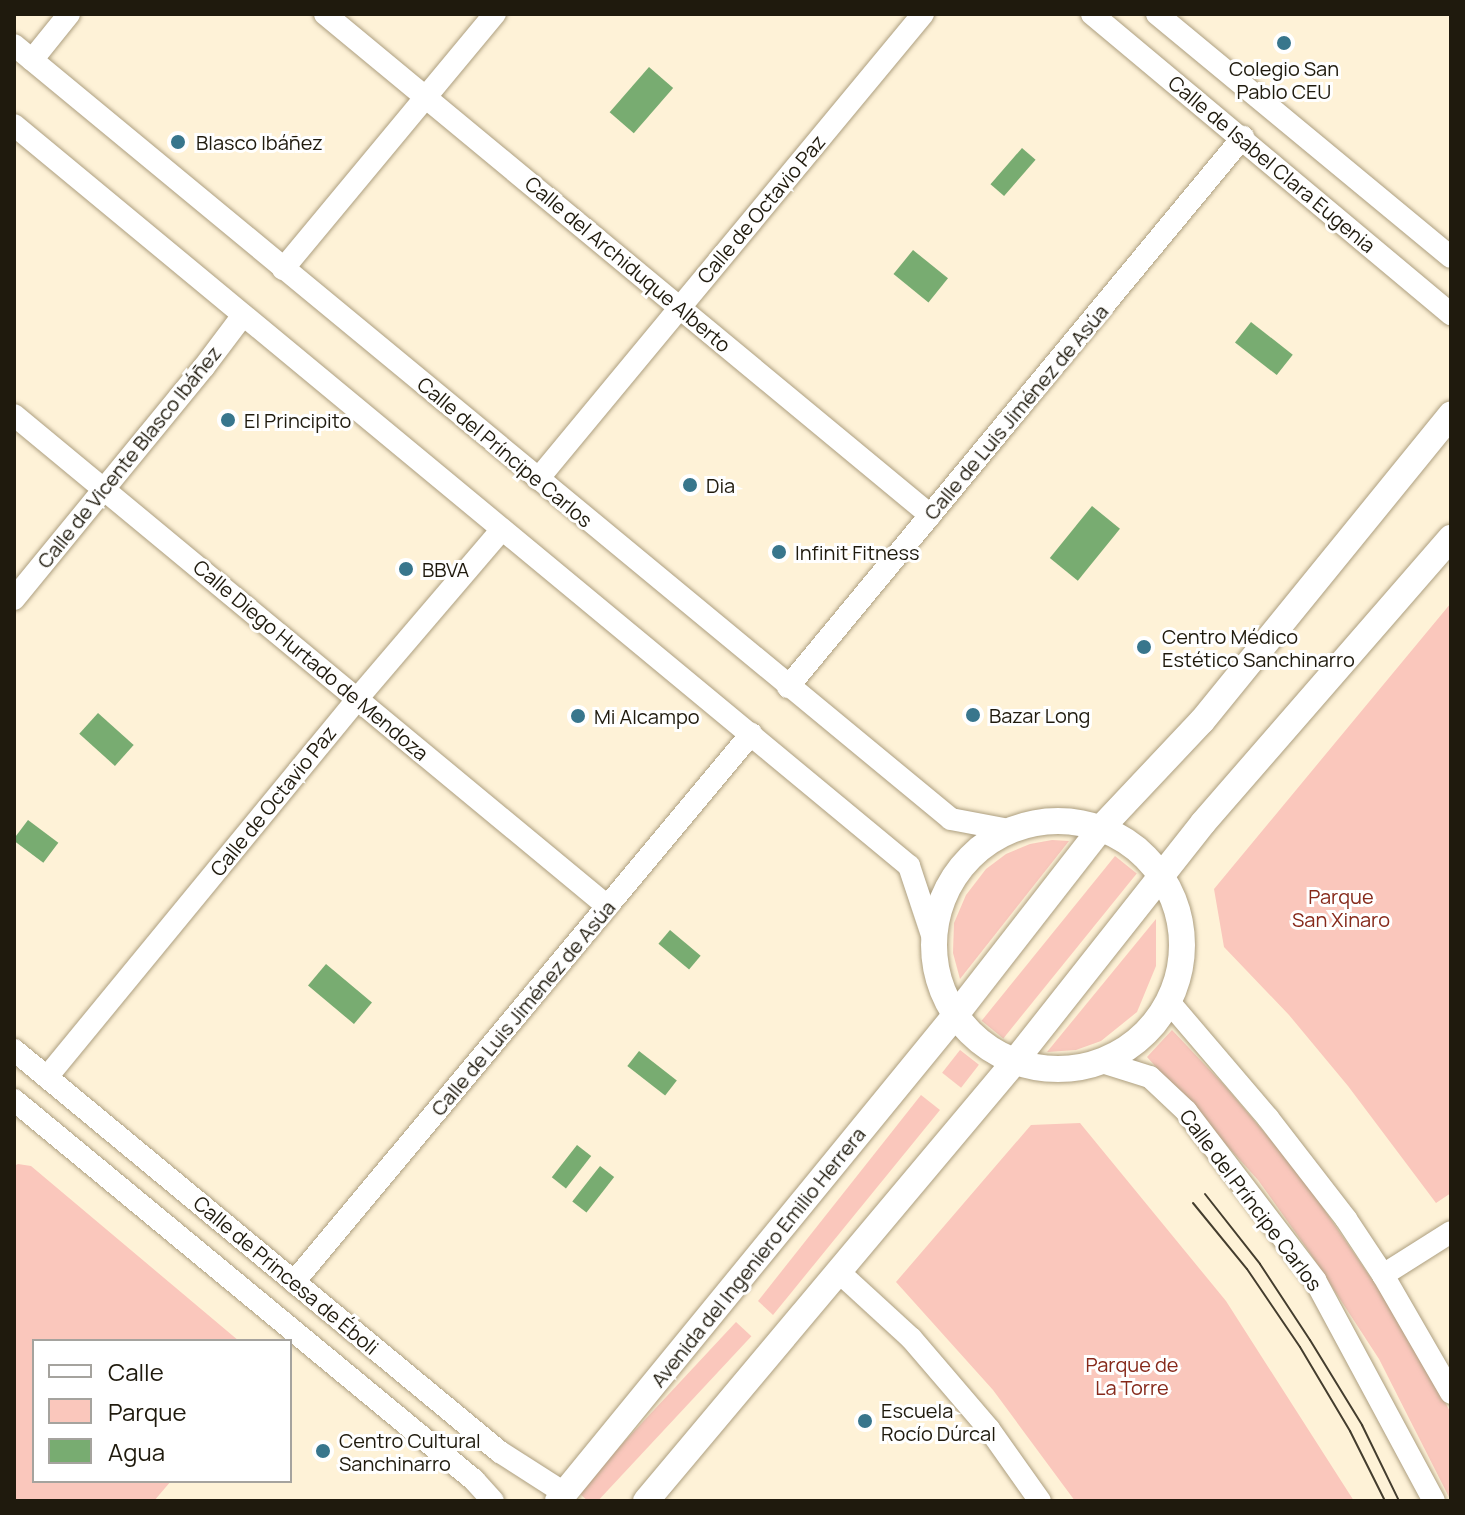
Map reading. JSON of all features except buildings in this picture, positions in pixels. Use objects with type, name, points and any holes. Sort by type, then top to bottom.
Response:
[{"type":"street","points":[[32,60],[69,14]]},
{"type":"street","name":"Calle del Archiduque Alberto","points":[[325,14],[930,515]]},
{"type":"street","points":[[283,269],[495,14]]},
{"type":"street","name":"Calle de Octavio Paz","points":[[538,479],[923,14]]},
{"type":"street","name":"Calle de Isabel Clara Eugenia","points":[[1092,14],[1243,137],[1451,314]]},
{"type":"street","name":"Calle de Isabel Clara Eugenia","points":[[1157,14],[1451,257]]},
{"type":"street","name":"Calle del Príncipe Carlos","points":[[14,45],[951,819],[1009,830]]},
{"type":"street","points":[[14,125],[909,866],[933,938],[935,971],[972,1036],[1012,1065],[1071,1069],[1102,1062],[1140,1037],[1169,1002],[1181,960],[1179,915],[1160,875],[1135,847],[1101,828],[1071,821],[1040,822],[1009,830],[971,856],[944,893],[933,938]]},
{"type":"street","name":"Calle de Luis Jiménez de Asúa","points":[[788,687],[1243,137]]},
{"type":"street","name":"Calle de Vicente Blasco Ibáñez","points":[[14,599],[243,315]]},
{"type":"street","name":"Calle Diego Hurtado de Mendoza","points":[[14,415],[607,906]]},
{"type":"street","name":"Avenida del Ingeniero Emilio Herrera","points":[[561,1497],[958,1012],[1101,828],[1202,721],[1451,415]]},
{"type":"street","name":"Calle de Octavio Paz","points":[[47,1077],[357,699],[502,529]]},
{"type":"street","points":[[646,1501],[1012,1065],[1160,875],[1451,538]]},
{"type":"street","name":"Calle de Luis Jiménez de Asúa","points":[[294,1282],[751,734]]},
{"type":"street","points":[[1169,1002],[1301,1159],[1383,1275],[1451,1393]]},
{"type":"street","name":"Calle de Princesa de Éboli","points":[[14,1050],[500,1452],[561,1497]]},
{"type":"street","name":"Calle del Príncipe Carlos","points":[[1102,1062],[1150,1077],[1186,1111],[1315,1280],[1434,1501]]},
{"type":"street","name":"Calle de Princesa de Éboli","points":[[16,1107],[474,1480],[493,1501]]},
{"type":"street","points":[[1383,1275],[1451,1232]]},
{"type":"street","points":[[840,1273],[911,1338],[989,1429],[1040,1501]]},
{"type":"green space","name":"Parque San Xinaro","points":[[1451,603],[1451,1193],[1436,1203],[1348,1086],[1289,1015],[1224,947],[1214,889]]},
{"type":"green space","points":[[1069,841],[960,979],[953,953],[954,923],[966,895],[986,869],[1006,854],[1030,844]]},
{"type":"green space","points":[[1115,856],[1137,874],[1003,1038],[982,1021]]},
{"type":"green space","points":[[1156,919],[1156,966],[1137,1012],[1101,1041],[1076,1050],[1047,1052]]},
{"type":"green space","points":[[1172,1030],[1224,1085],[1302,1177],[1394,1312],[1451,1413],[1451,1501],[1379,1359],[1308,1250],[1258,1180],[1147,1057]]},
{"type":"green space","points":[[960,1050],[979,1065],[961,1088],[942,1073]]},
{"type":"green space","points":[[921,1095],[940,1110],[773,1315],[758,1301]]},
{"type":"green space","name":"Parque de La Torre","points":[[1080,1123],[1226,1301],[1354,1501],[1075,1501],[993,1390],[896,1282],[1031,1125]]},
{"type":"green space","points":[[14,1166],[31,1166],[237,1339],[32,1339],[32,1483],[169,1483],[154,1501],[14,1501]]},
{"type":"green space","points":[[736,1322],[751,1336],[598,1501],[588,1501],[578,1492]]},
{"type":"water","points":[[649,67],[673,88],[634,133],[610,112]]},
{"type":"water","points":[[1022,148],[1036,160],[1004,196],[991,184]]},
{"type":"water","points":[[913,250],[948,278],[928,302],[893,274]]},
{"type":"water","points":[[1251,322],[1293,355],[1277,375],[1235,342]]},
{"type":"water","points":[[1092,506],[1120,529],[1078,581],[1050,558]]},
{"type":"water","points":[[98,713],[134,745],[115,766],[79,734]]},
{"type":"water","points":[[28,820],[58,843],[43,863],[14,841]]},
{"type":"water","points":[[670,930],[701,956],[689,970],[658,944]]},
{"type":"water","points":[[326,964],[372,1003],[354,1024],[308,985]]},
{"type":"water","points":[[639,1051],[677,1081],[665,1096],[627,1066]]},
{"type":"water","points":[[577,1145],[591,1156],[566,1188],[552,1177]]},
{"type":"water","points":[[600,1166],[614,1177],[586,1213],[572,1201]]},
{"type":"tram line","points":[[1205,1194],[1260,1264],[1310,1340],[1362,1425],[1399,1501]]},
{"type":"tram line","points":[[1193,1203],[1247,1269],[1300,1347],[1350,1431],[1385,1501]]},
{"type":"place","name":"Colegio San Pablo CEU","points":[[1284,43]]},
{"type":"place","name":"Blasco Ibáñez","points":[[178,142]]},
{"type":"place","name":"El Principito","points":[[228,420]]},
{"type":"place","name":"Dia","points":[[690,485]]},
{"type":"place","name":"Infinit Fitness","points":[[779,552]]},
{"type":"place","name":"BBVA","points":[[406,569]]},
{"type":"place","name":"Centro Médico Estético Sanchinarro","points":[[1144,647]]},
{"type":"place","name":"Bazar Long","points":[[973,715]]},
{"type":"place","name":"Mi Alcampo","points":[[578,716]]},
{"type":"place","name":"Escuela Rocío Dúrcal","points":[[865,1421]]},
{"type":"place","name":"Centro Cultural Sanchinarro","points":[[323,1451]]}]
